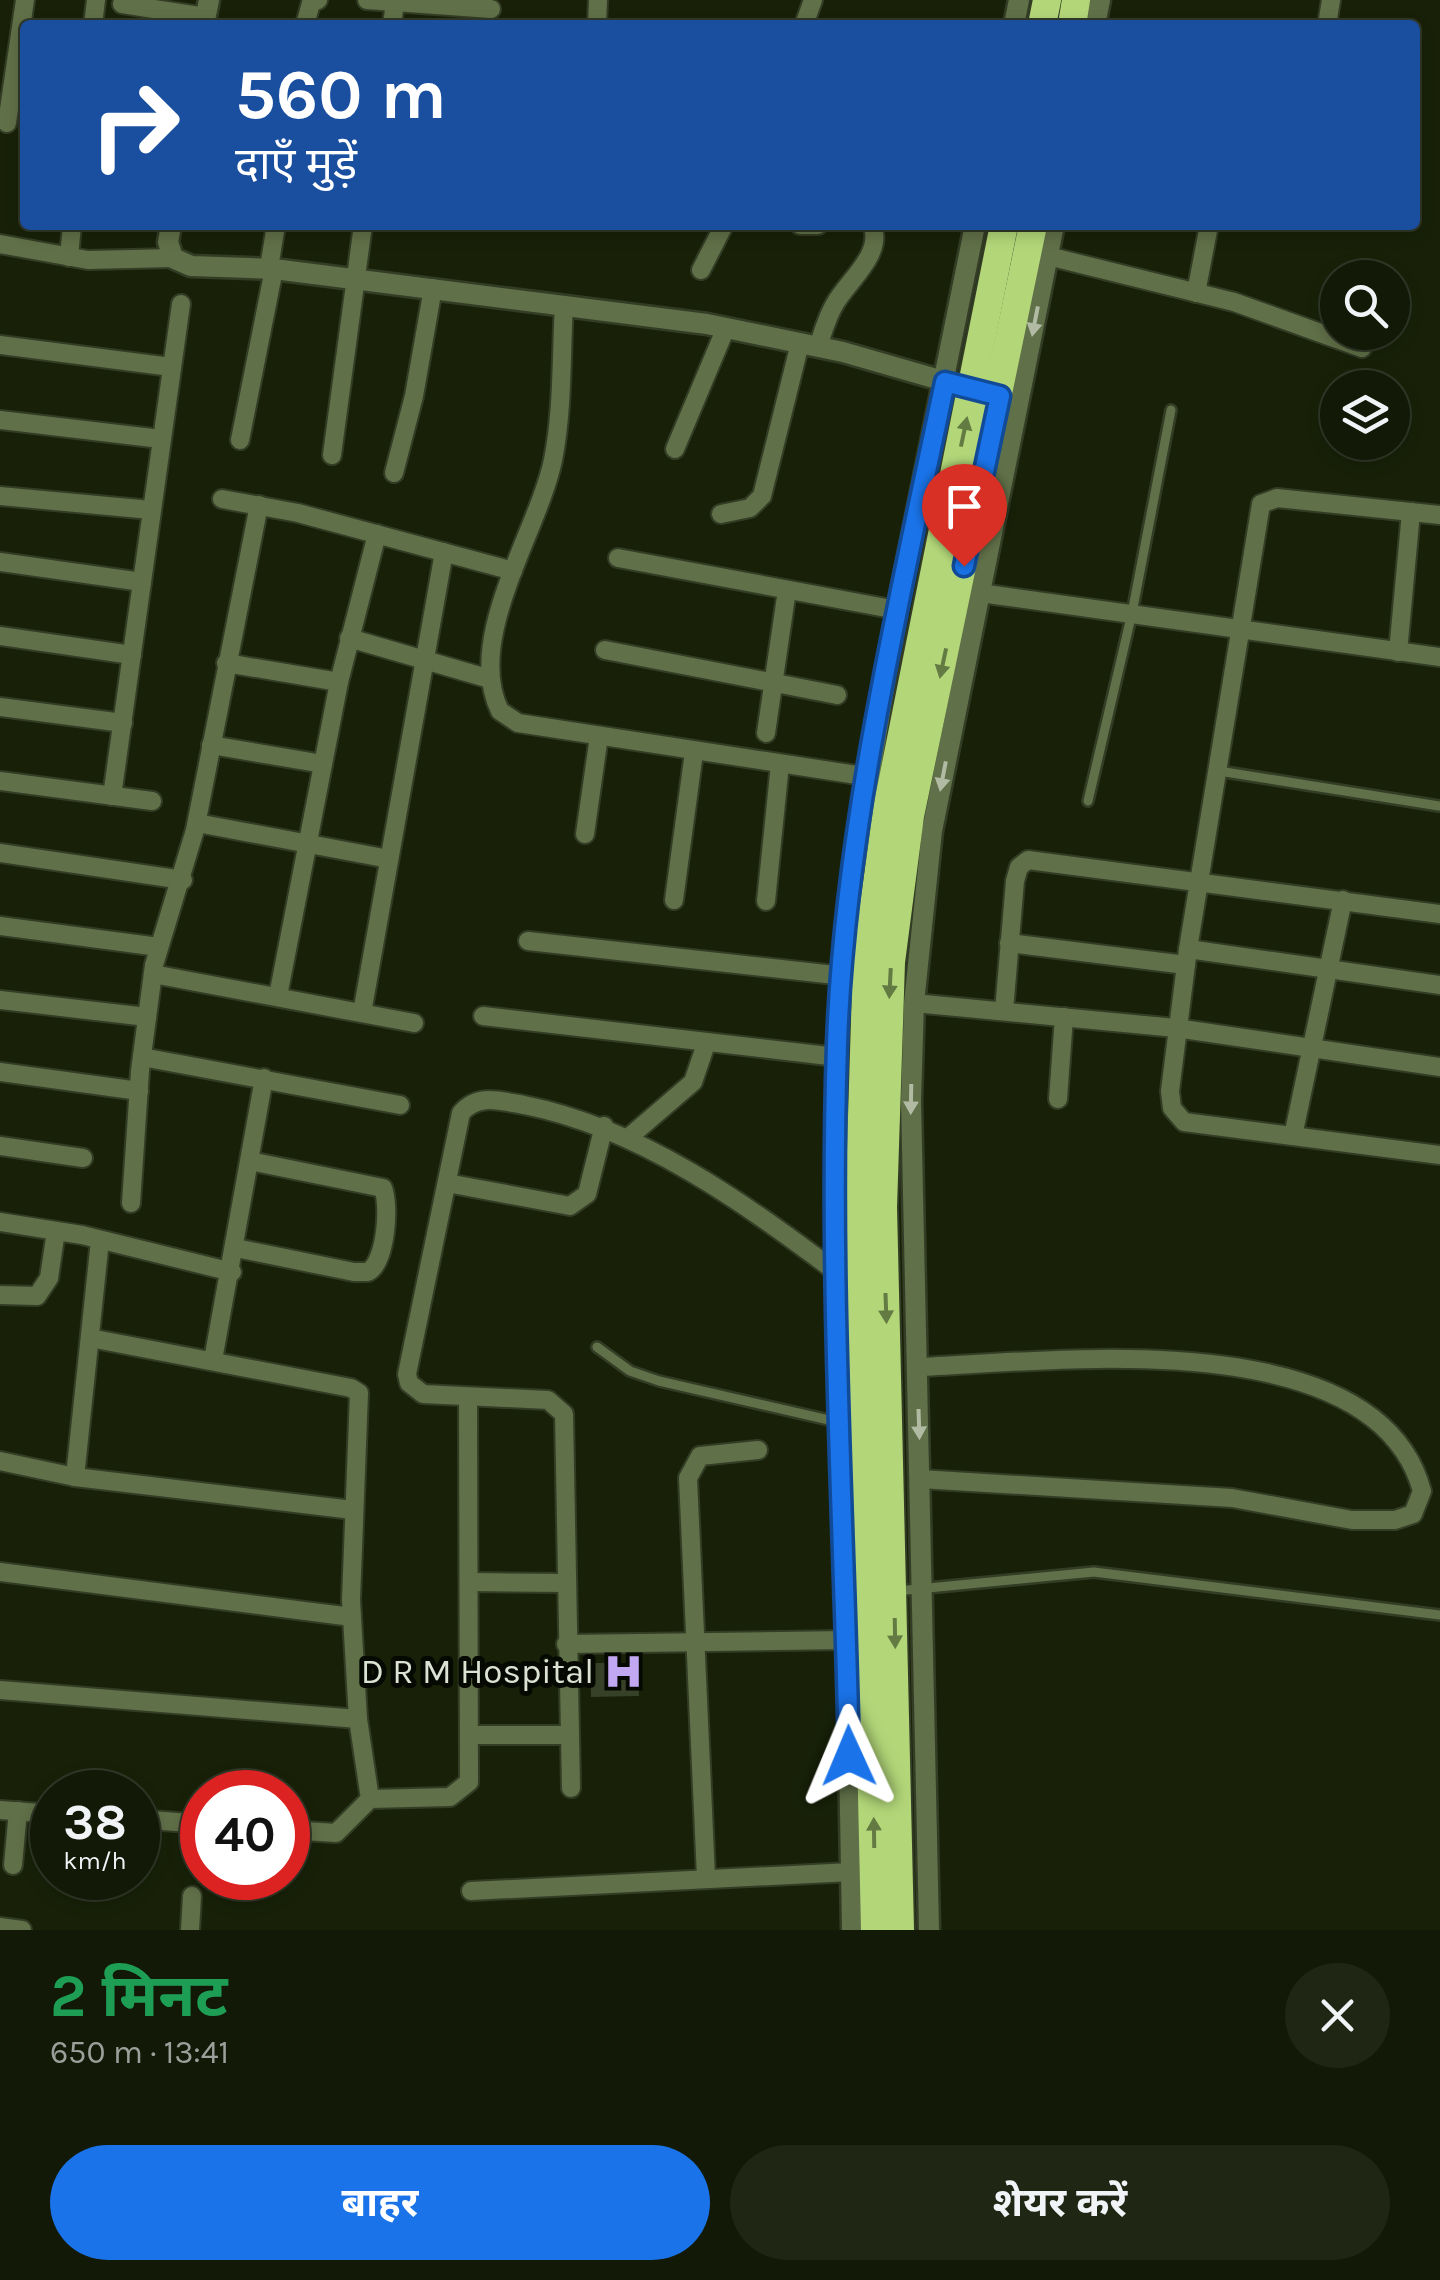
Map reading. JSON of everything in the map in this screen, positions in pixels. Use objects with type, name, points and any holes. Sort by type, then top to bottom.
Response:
[{"type":"highway","points":[[875,1930],[860,1214],[862,1032],[876,880],[959,386],[1003,230]]},
{"type":"highway","points":[[900,1930],[882,1207],[891,962],[910,816],[982,532],[1000,396],[1032,230]]},
{"type":"street","points":[[306,20],[311,2],[318,0]]},
{"type":"street","points":[[367,0],[490,11]]},
{"type":"street","points":[[122,4],[206,14]]},
{"type":"street","points":[[11,124],[20,44]]},
{"type":"street","points":[[69,257],[72,230]]},
{"type":"street","points":[[170,230],[168,242],[173,258]]},
{"type":"street","points":[[240,440],[272,269],[276,230]]},
{"type":"street","points":[[332,455],[363,230]]},
{"type":"street","points":[[701,270],[721,230]]},
{"type":"street","points":[[721,514],[750,508],[762,496],[809,345],[861,270],[873,244],[872,230]]},
{"type":"street","points":[[852,1930],[837,1057],[870,776],[897,610],[959,386],[975,230]]},
{"type":"street","points":[[929,1930],[910,1102],[914,1003],[932,831],[980,592],[982,532],[1053,230]]},
{"type":"street","points":[[1196,293],[1208,230]]},
{"type":"street","points":[[0,244],[69,257],[173,258],[191,266],[272,269],[598,309],[809,345],[1000,396]]},
{"type":"street","points":[[1048,256],[1196,293],[1320,334]]},
{"type":"street","points":[[394,473],[414,396],[432,288]]},
{"type":"street","points":[[112,796],[180,304]]},
{"type":"street","points":[[564,305],[554,454],[538,513],[513,571],[492,648],[490,678],[500,712],[518,723],[870,776]]},
{"type":"street","points":[[675,449],[716,327]]},
{"type":"street","points":[[0,345],[171,367]]},
{"type":"street","points":[[0,420],[160,439]]},
{"type":"street","points":[[0,496],[152,510]]},
{"type":"street","points":[[222,499],[377,534],[513,571]]},
{"type":"street","points":[[1440,515],[1266,500],[1258,512],[1176,1028],[1170,1092],[1176,1117],[1194,1124],[1440,1154]]},
{"type":"street","points":[[131,1203],[142,1057],[153,974],[184,880],[259,505]]},
{"type":"street","points":[[1398,652],[1411,512]]},
{"type":"street","points":[[278,996],[339,682],[377,534]]},
{"type":"street","points":[[362,1012],[444,552]]},
{"type":"street","points":[[618,558],[897,610]]},
{"type":"street","points":[[0,562],[142,582]]},
{"type":"street","points":[[766,733],[787,590]]},
{"type":"street","points":[[980,592],[1240,632],[1440,657]]},
{"type":"street","points":[[0,636],[132,656]]},
{"type":"street","points":[[349,638],[490,678]]},
{"type":"street","points":[[605,650],[837,694]]},
{"type":"street","points":[[226,663],[339,682]]},
{"type":"street","points":[[0,707],[123,723]]},
{"type":"street","points":[[585,834],[599,736]]},
{"type":"street","points":[[211,744],[323,764]]},
{"type":"street","points":[[674,900],[694,752]]},
{"type":"street","points":[[766,901],[780,764]]},
{"type":"street","points":[[0,781],[152,801]]},
{"type":"street","points":[[196,823],[388,859]]},
{"type":"street","points":[[0,853],[184,880]]},
{"type":"street","points":[[1004,1011],[1015,881],[1019,867],[1028,860],[1440,914]]},
{"type":"street","points":[[1293,1136],[1331,971],[1342,900]]},
{"type":"street","points":[[0,926],[159,947]]},
{"type":"street","points":[[528,941],[844,976]]},
{"type":"street","points":[[1010,944],[1187,957],[1440,985]]},
{"type":"street","points":[[153,974],[414,1023]]},
{"type":"street","points":[[0,1000],[147,1018]]},
{"type":"street","points":[[914,1003],[1176,1028],[1440,1067]]},
{"type":"street","points":[[483,1016],[837,1057]]},
{"type":"street","points":[[1058,1099],[1064,1017]]},
{"type":"street","points":[[628,1138],[693,1082],[706,1044]]},
{"type":"street","points":[[142,1057],[400,1105]]},
{"type":"street","points":[[0,1072],[139,1091]]},
{"type":"street","points":[[214,1360],[264,1078]]},
{"type":"street","points":[[571,1788],[564,1414],[548,1400],[422,1394],[410,1384],[407,1374],[461,1113],[469,1103],[501,1101],[604,1126],[764,1220],[838,1274]]},
{"type":"street","points":[[447,1183],[570,1206],[587,1194],[604,1126]]},
{"type":"street","points":[[0,1146],[83,1158]]},
{"type":"street","points":[[236,1248],[354,1272],[368,1272],[379,1261],[386,1200],[383,1188],[250,1161]]},
{"type":"street","points":[[0,1222],[100,1240],[232,1272]]},
{"type":"street","points":[[0,1295],[37,1296],[45,1288],[56,1231]]},
{"type":"street","points":[[76,1477],[100,1240]]},
{"type":"street","points":[[90,1338],[351,1388],[359,1394],[352,1618],[358,1718],[385,1798]]},
{"type":"street","points":[[917,1367],[1182,1360],[1276,1374],[1343,1399],[1381,1424],[1404,1448],[1422,1491],[1413,1514],[1381,1522],[1232,1498],[920,1478]]},
{"type":"street","points":[[310,1831],[336,1833],[385,1798],[450,1797],[469,1782],[472,1735],[468,1397]]},
{"type":"street","points":[[706,1877],[688,1478],[692,1464],[712,1453],[758,1450]]},
{"type":"street","points":[[0,1461],[76,1477],[353,1510]]},
{"type":"street","points":[[0,1572],[352,1618]]},
{"type":"street","points":[[470,1582],[565,1583]]},
{"type":"street","points":[[566,1644],[847,1640]]},
{"type":"street","points":[[0,1690],[358,1718]]},
{"type":"street","points":[[472,1735],[569,1734]]},
{"type":"street","points":[[9,1811],[13,1865]]},
{"type":"street","points":[[471,1892],[851,1872]]},
{"type":"street","points":[[193,1900],[197,1929]]},
{"type":"lane","points":[[1088,801],[1132,613],[1171,410]]},
{"type":"lane","points":[[1219,771],[1438,806]]},
{"type":"lane","points":[[597,1347],[630,1371],[659,1381],[842,1423]]},
{"type":"lane","points":[[894,1591],[1094,1572],[1440,1615]]},
{"type":"building","points":[[590,1663],[638,1663],[639,1696],[591,1697]]},
{"type":"place","name":"D R M Hospital","points":[[624,1671]]},
{"type":"route","points":[[849,1756],[837,1043],[859,839],[897,610],[945,382],[1000,396],[964,566]]}]
